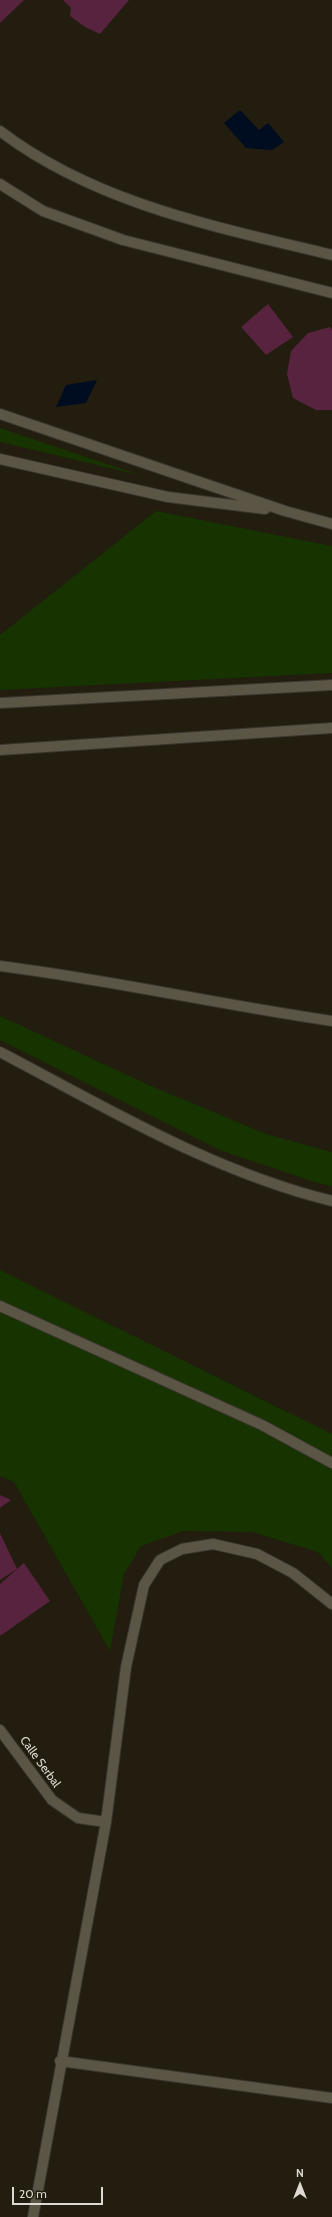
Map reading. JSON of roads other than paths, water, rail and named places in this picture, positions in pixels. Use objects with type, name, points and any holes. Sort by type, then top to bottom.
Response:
[{"type":"street","points":[[0,131],[27,152],[99,189],[180,218],[332,255]]},
{"type":"street","points":[[0,184],[43,211],[124,240],[332,293]]},
{"type":"street","points":[[0,414],[285,511],[332,524]]},
{"type":"street","points":[[0,459],[168,497],[285,511]]},
{"type":"street","points":[[0,703],[332,685]]},
{"type":"street","points":[[0,750],[332,728]]},
{"type":"street","points":[[0,966],[58,974],[251,1009],[332,1021]]},
{"type":"street","points":[[0,1052],[199,1156],[296,1192],[332,1201]]},
{"type":"street","points":[[0,1306],[262,1425],[332,1463]]},
{"type":"street","points":[[33,2217],[60,2061],[106,1822],[126,1667],[144,1585],[160,1560],[182,1549],[213,1544],[257,1554],[293,1574],[332,1604]]},
{"type":"street","name":"Calle Serbal","points":[[0,1730],[52,1800],[78,1818],[106,1822]]},
{"type":"street","points":[[60,2061],[332,2098]]},
{"type":"water","points":[[240,110],[259,130],[268,123],[284,142],[272,150],[246,148],[224,123]]},
{"type":"water","points":[[97,380],[86,403],[56,407],[66,385]]}]
